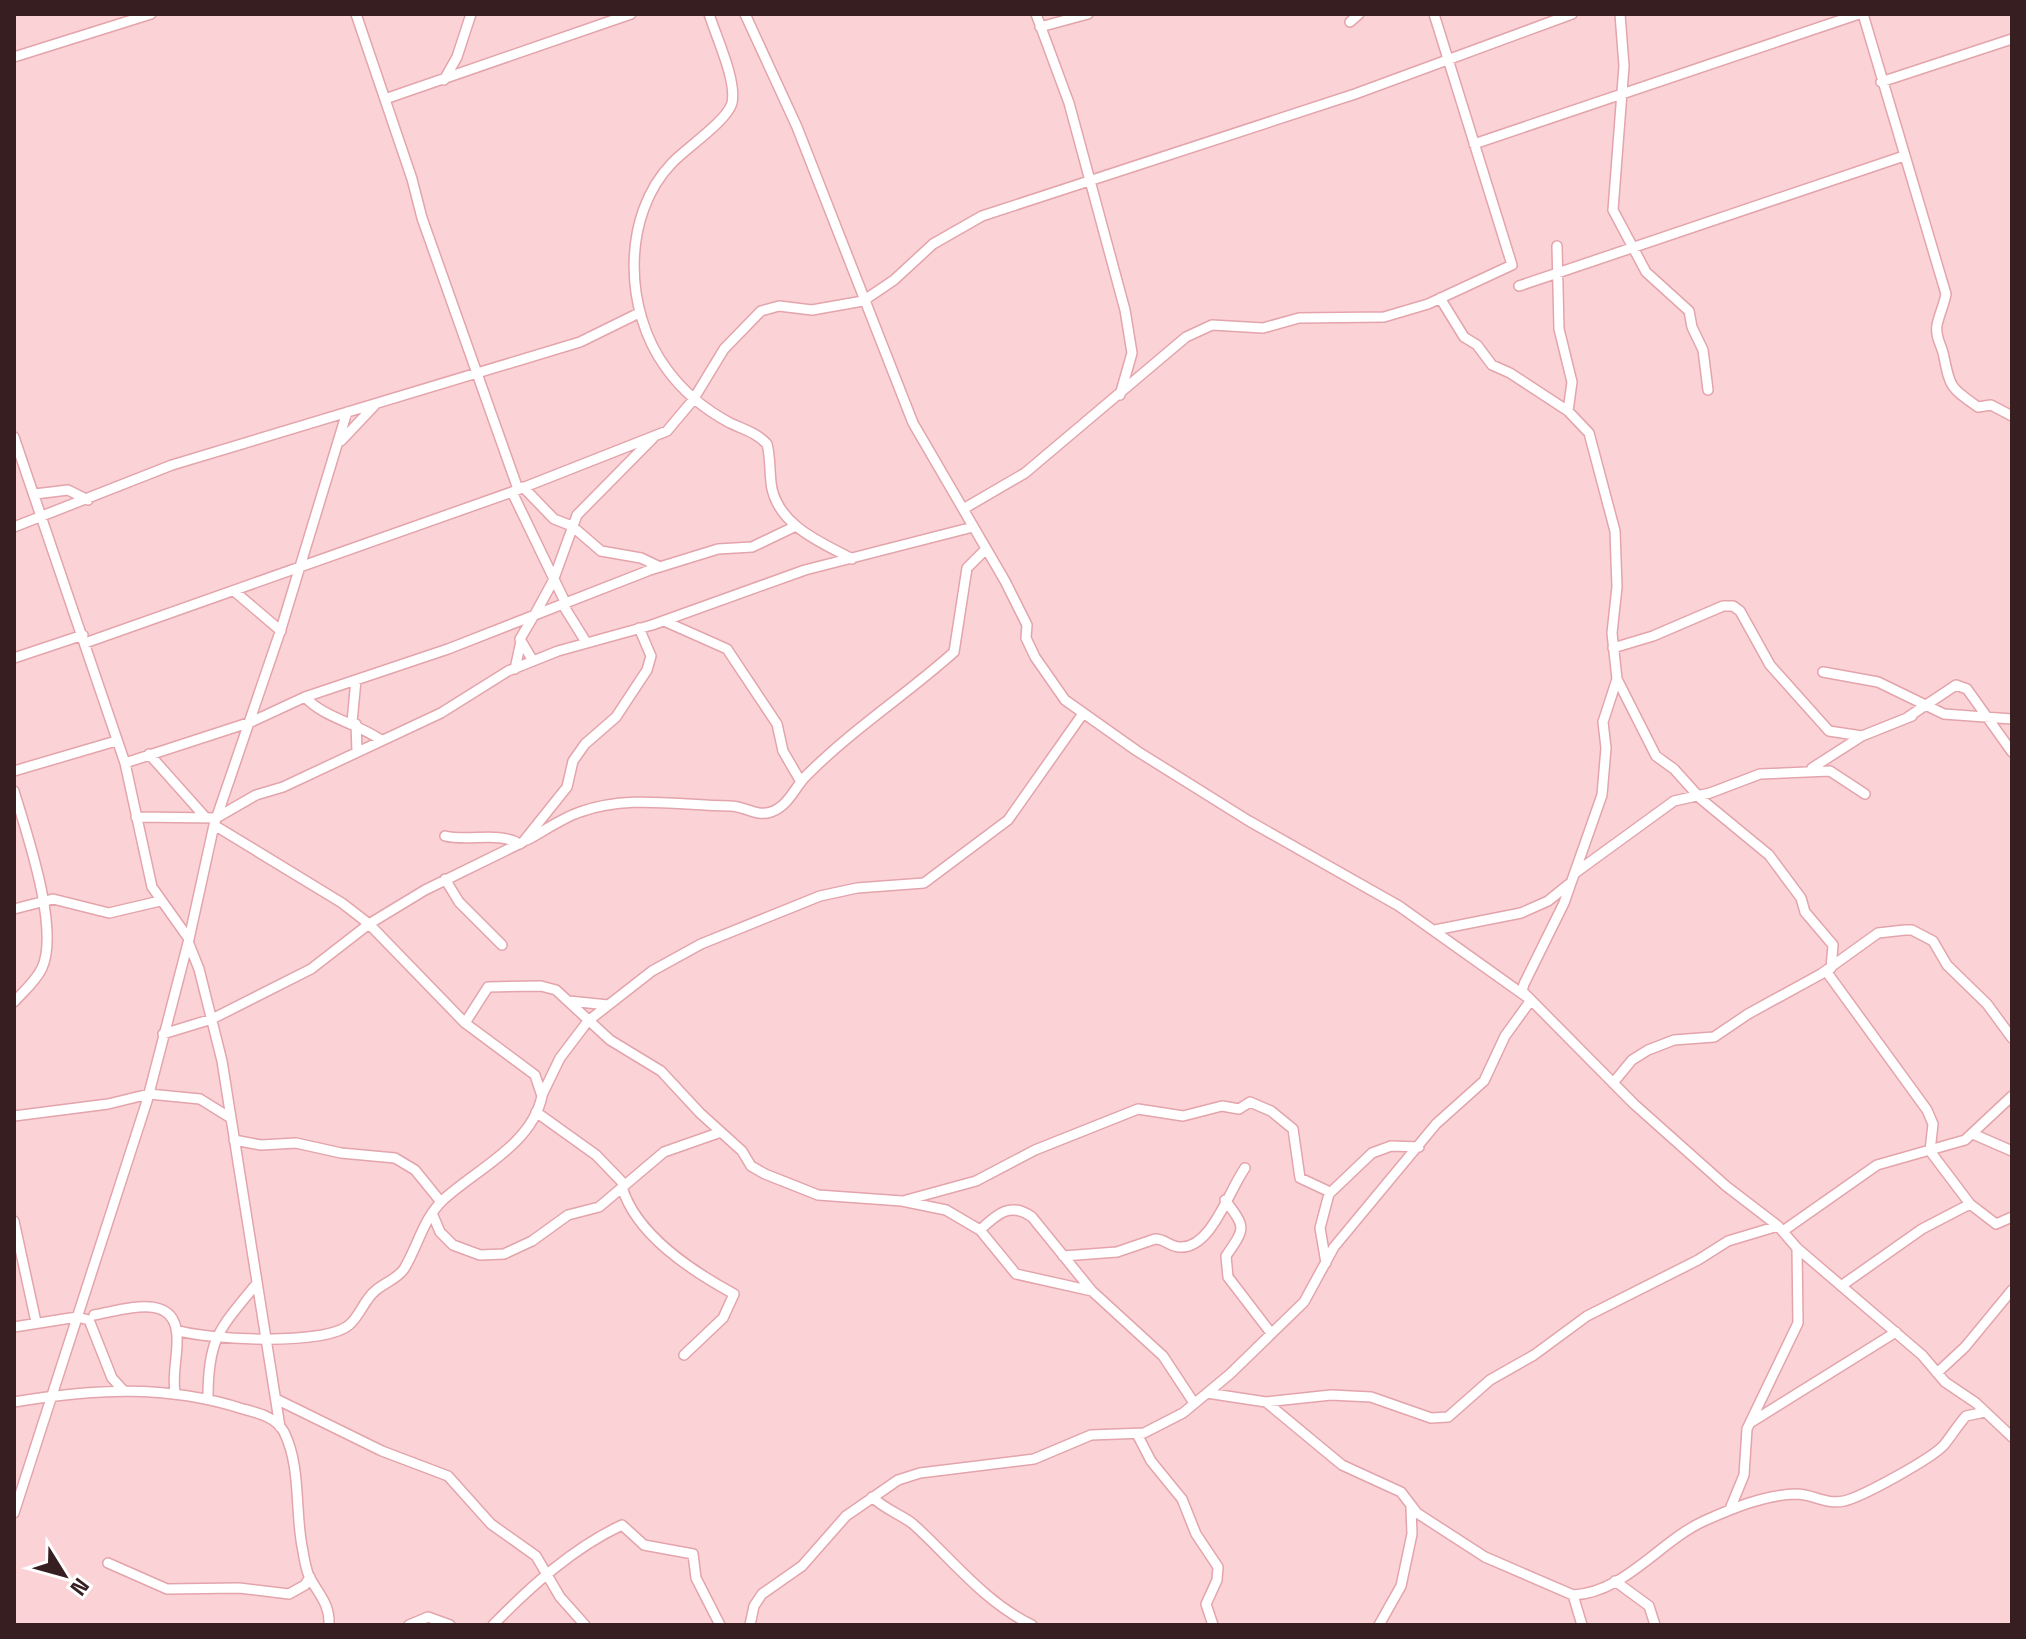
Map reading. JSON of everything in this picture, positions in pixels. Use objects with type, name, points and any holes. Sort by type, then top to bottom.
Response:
[{"type":"street","points":[[14,57],[151,14]]},
{"type":"street","points":[[356,14],[476,374],[518,489],[553,581],[586,642]]},
{"type":"street","points":[[444,80],[457,57],[471,14]]},
{"type":"street","points":[[385,99],[631,14]]},
{"type":"street","points":[[709,14],[730,79],[731,103],[722,118],[669,165],[647,197],[634,258],[639,313],[660,359],[693,400],[767,444],[773,491],[784,516],[852,559]]},
{"type":"street","points":[[745,14],[797,127],[913,423],[965,508],[1027,625],[1026,638],[1053,686],[1082,715],[1249,821],[1435,930],[1531,1000]]},
{"type":"street","points":[[1036,14],[1069,103],[1125,310],[1132,353],[1120,395]]},
{"type":"street","points":[[1040,27],[1088,14]]},
{"type":"street","points":[[1350,22],[1359,14]]},
{"type":"street","points":[[965,508],[1025,473],[1186,337],[1212,325],[1263,328],[1299,318],[1384,317],[1440,298],[1512,265],[1434,14]]},
{"type":"street","points":[[14,658],[234,591],[656,436],[675,424],[724,349],[761,311],[779,306],[812,310],[863,301],[965,223],[1355,94],[1448,57],[1572,14]]},
{"type":"street","points":[[1620,14],[1624,49],[1618,176],[1613,205],[1632,249],[1651,279],[1689,311],[1692,327],[1703,350],[1708,390]]},
{"type":"street","points":[[1474,144],[1861,14],[1946,294],[1937,325],[1937,339],[1944,356],[1944,373],[1958,393],[1978,407],[1991,405],[2012,416]]},
{"type":"street","points":[[1881,82],[2012,39]]},
{"type":"street","points":[[1519,286],[1904,156]]},
{"type":"street","points":[[1557,246],[1559,329],[1572,382],[1568,411]]},
{"type":"street","points":[[1440,298],[1464,337],[1477,345],[1492,365],[1510,373],[1568,411],[1591,436],[1594,459],[1613,515],[1617,587],[1613,648],[1617,679],[1656,756],[1674,769],[1698,796],[1769,855],[1801,898],[1805,912],[1833,945],[1829,969],[1927,1110],[1933,1124],[1930,1151],[1970,1204],[1996,1224],[2012,1217]]},
{"type":"street","points":[[14,527],[172,465],[580,342],[639,313]]},
{"type":"street","points":[[339,442],[377,403]]},
{"type":"street","points":[[14,1513],[149,1094],[189,941],[212,820],[251,722],[347,412]]},
{"type":"street","points":[[515,669],[521,641],[553,581],[572,526],[587,503],[656,436]]},
{"type":"street","points":[[14,437],[125,763],[152,887],[189,941],[212,1019],[280,1427],[296,1483],[301,1541],[310,1577],[329,1609],[329,1625]]},
{"type":"street","points":[[518,489],[554,519],[572,526],[601,551],[629,554],[660,567]]},
{"type":"street","points":[[35,494],[68,490],[88,500]]},
{"type":"street","points":[[125,763],[251,722],[305,697],[533,617],[660,567],[718,549],[752,547],[796,526]]},
{"type":"street","points":[[136,817],[212,820],[256,795],[283,787],[441,713],[533,661],[586,642],[664,621],[805,570],[973,527]]},
{"type":"street","points":[[163,1034],[212,1019],[311,969],[369,924],[445,879],[573,814],[606,804],[670,801],[705,808],[742,806],[760,813],[772,811],[787,802],[801,782],[954,652],[967,568],[986,549]]},
{"type":"street","points":[[234,591],[281,631]]},
{"type":"street","points":[[1613,648],[1653,636],[1723,606],[1733,606],[1770,665],[1829,731],[1862,736]]},
{"type":"street","points":[[664,621],[727,649],[777,724],[783,751],[801,782]]},
{"type":"street","points":[[521,843],[567,787],[573,761],[585,744],[614,720],[647,670],[651,656],[639,628]]},
{"type":"street","points":[[521,641],[533,661]]},
{"type":"street","points":[[1823,672],[1878,682],[1930,708],[1988,719],[2012,719]]},
{"type":"street","points":[[1617,679],[1603,722],[1606,748],[1602,795],[1582,842],[1574,877],[1522,991],[1613,1083],[1726,1186],[1780,1229],[1797,1248],[2012,1437]]},
{"type":"street","points":[[356,680],[354,723],[357,751]]},
{"type":"street","points":[[1807,771],[1862,736],[1930,708],[1956,685],[1967,689],[2012,752]]},
{"type":"street","points":[[305,697],[322,711],[354,723],[381,740]]},
{"type":"street","points":[[176,1330],[215,1337],[296,1340],[349,1325],[372,1293],[404,1269],[432,1213],[441,1202],[484,1170],[525,1129],[565,1050],[588,1021],[652,971],[701,944],[820,896],[857,888],[924,883],[1008,820],[1082,715]]},
{"type":"street","points":[[14,771],[116,741]]},
{"type":"street","points":[[149,754],[212,820],[342,903],[369,924],[465,1023],[535,1075],[542,1096]]},
{"type":"street","points":[[1435,930],[1521,913],[1548,901],[1574,877],[1674,801],[1698,796],[1760,774],[1807,771],[1830,771],[1865,794]]},
{"type":"street","points":[[14,791],[42,882],[45,940],[42,967],[14,1002]]},
{"type":"street","points":[[445,836],[469,841],[500,837],[521,843]]},
{"type":"street","points":[[445,879],[459,902],[502,945]]},
{"type":"street","points":[[14,909],[42,900],[70,901],[109,913],[160,901]]},
{"type":"street","points":[[1613,1083],[1632,1060],[1648,1050],[1674,1040],[1714,1037],[1829,969],[1878,933],[1912,930],[1933,941],[1947,965],[1987,1004],[2012,1038]]},
{"type":"street","points":[[465,1023],[488,987],[551,988],[588,1021],[661,1071],[757,1170],[818,1195],[902,1201],[946,1210],[980,1230],[1016,1274],[1092,1291]]},
{"type":"street","points":[[750,1625],[754,1606],[762,1594],[802,1566],[837,1524],[872,1497],[912,1475],[1034,1459],[1091,1435],[1137,1434],[1163,1425],[1207,1393],[1304,1302],[1334,1247],[1436,1124],[1484,1081],[1505,1036],[1531,1000]]},
{"type":"street","points":[[569,1001],[608,1005]]},
{"type":"street","points":[[14,1116],[108,1104],[149,1094],[200,1099],[229,1117]]},
{"type":"street","points":[[1207,1393],[1266,1402],[1331,1395],[1371,1397],[1431,1418],[1448,1417],[1490,1380],[1534,1355],[1587,1316],[1738,1236],[1780,1229],[1877,1165],[1959,1144],[2012,1096]]},
{"type":"street","points":[[902,1201],[976,1181],[1035,1150],[1138,1109],[1183,1116],[1222,1106],[1239,1109],[1250,1102],[1271,1111],[1293,1129],[1300,1178],[1330,1192]]},
{"type":"street","points":[[536,1112],[596,1155],[623,1185],[626,1201],[645,1227],[680,1259],[734,1294],[723,1318],[702,1334],[684,1355]]},
{"type":"street","points":[[432,1213],[440,1232],[453,1245],[480,1255],[497,1255],[519,1248],[568,1215],[599,1207],[675,1146],[721,1132]]},
{"type":"street","points":[[1973,1134],[2012,1151]]},
{"type":"street","points":[[234,1140],[261,1145],[296,1143],[341,1153],[395,1158],[415,1170],[441,1202]]},
{"type":"street","points":[[1326,1263],[1320,1228],[1321,1212],[1330,1192],[1372,1153],[1391,1146],[1419,1147]]},
{"type":"street","points":[[1063,1256],[1117,1252],[1155,1239],[1184,1247],[1211,1230],[1245,1168]]},
{"type":"street","points":[[1225,1200],[1243,1224],[1242,1233],[1226,1256],[1228,1277],[1271,1333]]},
{"type":"street","points":[[1841,1286],[1922,1229],[1970,1204]]},
{"type":"street","points":[[980,1230],[1000,1212],[1016,1208],[1032,1217],[1092,1291],[1157,1350],[1194,1403]]},
{"type":"street","points":[[14,1221],[36,1322]]},
{"type":"street","points":[[1730,1509],[1744,1475],[1750,1423],[1798,1323],[1797,1248]]},
{"type":"street","points":[[208,1397],[215,1337],[229,1314],[257,1283]]},
{"type":"street","points":[[1937,1373],[1965,1347],[2012,1290]]},
{"type":"street","points":[[94,1315],[146,1305],[157,1307],[171,1317],[176,1330],[175,1393]]},
{"type":"street","points":[[14,1327],[77,1317],[93,1323],[112,1378],[123,1390]]},
{"type":"street","points":[[1750,1423],[1896,1332]]},
{"type":"street","points":[[14,1402],[123,1390],[175,1393],[208,1397],[270,1418],[280,1427]]},
{"type":"street","points":[[276,1399],[382,1451],[439,1469],[458,1484],[491,1524],[536,1556],[560,1597],[585,1625]]},
{"type":"street","points":[[1266,1402],[1342,1465],[1401,1492],[1411,1508],[1485,1557],[1573,1595],[1584,1594],[1615,1581],[1700,1523],[1758,1499],[1798,1494],[1827,1503],[1847,1501],[1927,1458],[1943,1446],[1966,1416],[1985,1412]]},
{"type":"street","points":[[1137,1434],[1146,1454],[1182,1499],[1196,1534],[1218,1567],[1217,1580],[1206,1604],[1213,1625]]},
{"type":"street","points":[[872,1497],[893,1515],[913,1525],[1005,1611],[1032,1625]]},
{"type":"street","points":[[1379,1625],[1401,1586],[1412,1534],[1411,1508]]},
{"type":"street","points":[[493,1625],[547,1575],[593,1539],[622,1525],[644,1545],[693,1554],[696,1578],[720,1625]]},
{"type":"street","points":[[108,1563],[167,1589],[239,1588],[289,1594],[305,1585],[310,1577]]},
{"type":"street","points":[[1615,1581],[1649,1606],[1655,1625]]},
{"type":"street","points":[[1573,1595],[1582,1625]]},
{"type":"street","points":[[409,1625],[428,1617],[450,1625]]}]
